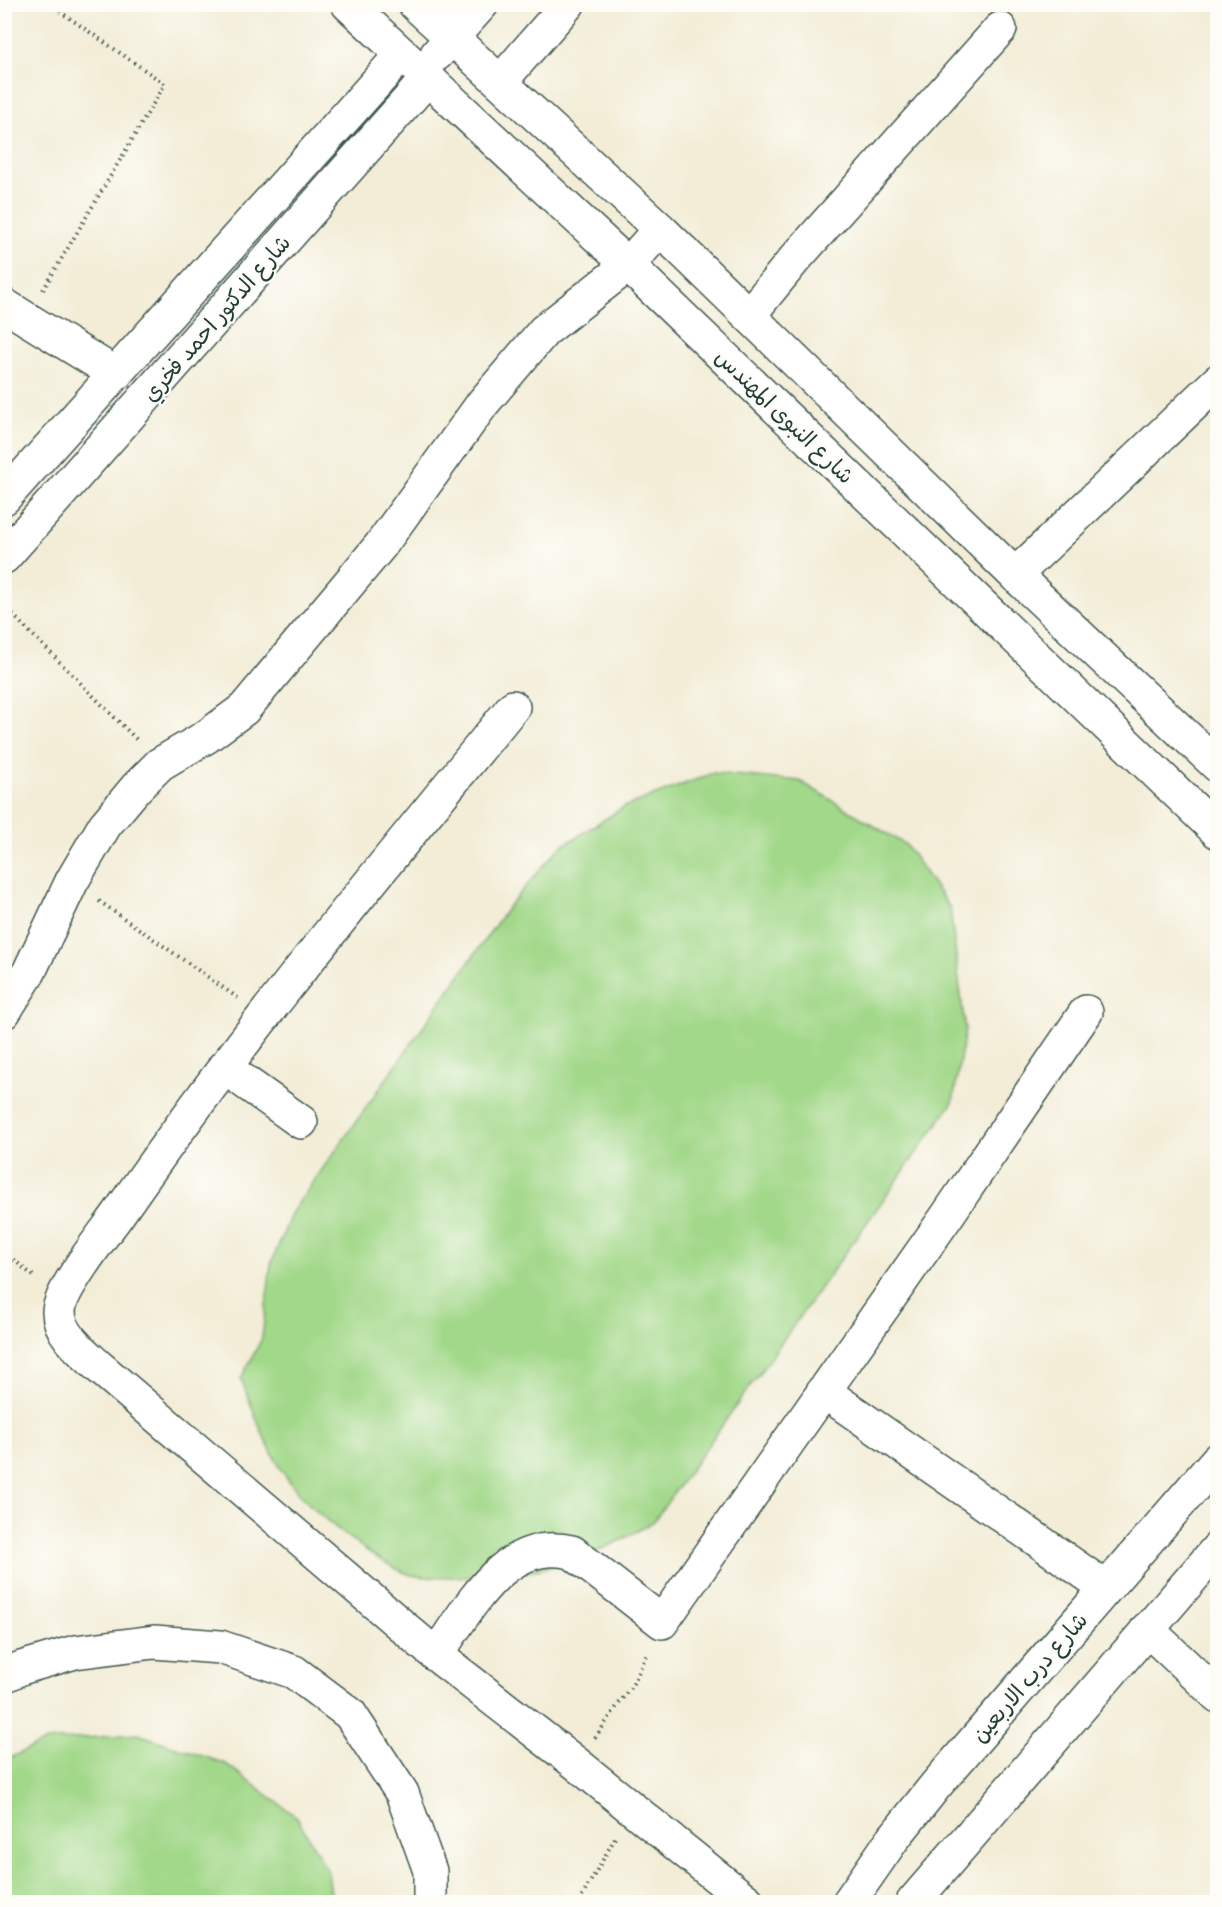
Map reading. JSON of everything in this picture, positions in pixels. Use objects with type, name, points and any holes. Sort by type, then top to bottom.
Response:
[{"type":"main road","name":"شارع النبوى المهندس","points":[[348,4],[628,265],[1218,832]]},
{"type":"main road","name":"شارع النبوى المهندس","points":[[416,4],[660,229],[1015,575],[1218,766]]},
{"type":"main road","points":[[417,68],[452,37],[482,4]]},
{"type":"main road","points":[[501,81],[568,4]]},
{"type":"main road","points":[[749,315],[794,260],[1000,29]]},
{"type":"main road","name":"شارع الدكتور احمد فخري","points":[[4,498],[260,214],[417,68]]},
{"type":"main road","name":"شارع الدكتور احمد فخري","points":[[4,557],[287,237],[417,68]]},
{"type":"main road","points":[[260,214],[287,237]]},
{"type":"main road","points":[[4,1012],[29,972],[72,881],[105,825],[160,764],[206,737],[244,709],[381,545],[483,404],[544,332],[628,265],[660,229]]},
{"type":"main road","points":[[16,312],[124,365],[161,380]]},
{"type":"main road","points":[[1015,575],[1218,381]]},
{"type":"main road","points":[[513,707],[263,1015],[224,1067],[90,1254],[62,1299],[59,1313],[62,1325],[73,1342],[98,1366],[436,1655],[577,1764],[748,1902]]},
{"type":"main road","points":[[436,1655],[483,1589],[508,1563],[537,1551],[557,1549],[572,1552],[662,1622],[947,1216],[1086,1012]]},
{"type":"main road","points":[[224,1067],[300,1122]]},
{"type":"main road","points":[[824,1391],[1105,1587]]},
{"type":"main road","name":"شارع درب الاربعين","points":[[849,1902],[892,1840],[936,1785],[1218,1458]]},
{"type":"main road","points":[[913,1902],[1218,1548]]},
{"type":"main road","points":[[1147,1629],[1218,1696]]},
{"type":"main road","points":[[4,1676],[21,1668],[75,1652],[154,1642],[220,1647],[294,1672],[350,1714],[402,1793],[430,1871],[430,1902]]},
{"type":"path","points":[[16,312],[165,84],[49,4]]},
{"type":"path","points":[[4,606],[160,764]]},
{"type":"path","points":[[72,881],[263,1015]]},
{"type":"path","points":[[577,1764],[634,1682],[662,1622]]},
{"type":"path","points":[[579,1902],[631,1809]]},
{"type":"green space","points":[[713,773],[800,781],[906,845],[950,908],[965,1029],[953,1102],[654,1521],[605,1547],[555,1566],[475,1577],[411,1575],[367,1551],[308,1503],[288,1480],[265,1438],[241,1379],[262,1338],[271,1264],[292,1212],[508,907],[559,848],[624,807]]},
{"type":"green space","points":[[138,1734],[226,1764],[297,1817],[328,1872],[332,1902],[5,1902],[5,1760],[46,1741]]}]
